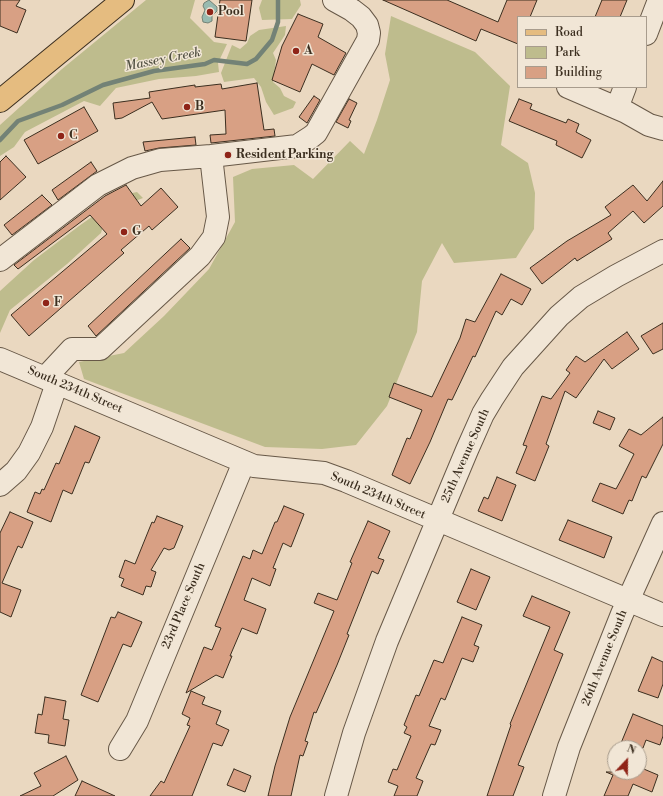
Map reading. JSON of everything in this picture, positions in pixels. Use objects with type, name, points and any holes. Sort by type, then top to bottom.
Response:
[{"type":"main road","points":[[0,101],[124,0]]},
{"type":"street","points":[[0,260],[98,185],[124,171],[160,160],[211,156],[297,146],[316,132],[364,49],[369,33],[367,25],[361,17],[334,0]]},
{"type":"street","points":[[647,31],[659,0]]},
{"type":"street","points":[[570,88],[616,108],[649,125],[663,129]]},
{"type":"street","points":[[616,108],[625,88]]},
{"type":"street","points":[[0,485],[16,471],[42,427],[51,381],[72,349],[100,350],[200,256],[214,237],[218,217],[211,156]]},
{"type":"street","name":"25th Avenue South","points":[[336,796],[341,774],[370,686],[437,520],[483,414],[513,367],[559,316],[581,298],[616,276],[663,251]]},
{"type":"street","name":"South 234th Street","points":[[0,360],[254,466],[324,473],[663,615]]},
{"type":"street","name":"23rd Place South","points":[[120,749],[137,721],[244,462]]},
{"type":"street","name":"26th Avenue South","points":[[554,796],[569,747],[628,601],[663,523]]},
{"type":"green space","points":[[146,0],[195,0],[190,18],[214,42],[227,44],[218,63],[219,72],[196,76],[159,79],[116,88],[100,106],[84,101],[25,132],[14,147],[0,156],[0,125],[62,69]]},
{"type":"green space","points":[[262,0],[300,0],[301,5],[292,19],[262,20],[259,8]]},
{"type":"green space","points":[[391,16],[475,52],[510,86],[501,145],[528,163],[535,193],[534,229],[516,258],[454,263],[442,243],[422,281],[417,332],[387,406],[356,445],[322,449],[265,447],[84,379],[79,362],[124,353],[164,316],[209,269],[235,222],[233,177],[252,169],[294,165],[313,179],[350,141],[364,154],[390,80],[385,54]]},
{"type":"green space","points":[[286,26],[285,35],[273,53],[276,60],[273,82],[280,88],[284,96],[296,102],[293,108],[274,115],[266,102],[261,87],[254,78],[224,82],[221,73],[232,45],[240,49],[247,43],[250,36],[259,30]]},
{"type":"green space","points":[[137,192],[143,198],[130,203],[104,223],[101,233],[67,264],[10,310],[0,333],[0,291],[34,260],[79,226],[123,195]]},
{"type":"water","name":"Pool","points":[[209,0],[217,7],[217,11],[212,16],[212,21],[208,23],[203,22],[202,17],[205,10],[203,6],[204,3]]},
{"type":"building","points":[[0,0],[20,0],[16,6],[26,10],[17,33],[0,26]]},
{"type":"building","points":[[220,0],[252,0],[246,41],[215,37]]},
{"type":"building","points":[[383,0],[447,0],[498,22],[507,0],[537,0],[530,16],[517,16],[517,44],[481,29],[476,41]]},
{"type":"building","points":[[602,0],[627,0],[620,16],[595,16]]},
{"type":"building","name":"A","points":[[298,14],[323,24],[318,37],[346,53],[334,75],[312,64],[300,92],[272,80],[282,46]]},
{"type":"building","name":"B","points":[[257,83],[264,130],[274,129],[275,136],[211,143],[210,135],[226,134],[225,110],[162,119],[152,102],[122,118],[115,119],[113,103],[150,98],[149,92],[195,85],[195,87],[221,84],[222,89]]},
{"type":"building","points":[[314,96],[320,100],[307,123],[299,117]]},
{"type":"building","points":[[349,99],[357,103],[349,120],[351,121],[348,128],[336,122]]},
{"type":"building","points":[[519,99],[532,104],[530,109],[566,123],[568,119],[579,124],[576,132],[591,140],[582,158],[556,145],[557,141],[509,121]]},
{"type":"building","name":"C","points":[[84,107],[98,131],[38,164],[24,140]]},
{"type":"building","points":[[195,137],[196,145],[159,148],[145,151],[143,142]]},
{"type":"building","points":[[6,156],[26,177],[0,200],[0,162]]},
{"type":"building","points":[[91,162],[97,171],[58,200],[52,190]]},
{"type":"building","points":[[663,181],[663,206],[644,223],[633,211],[608,233],[612,239],[577,261],[575,258],[542,284],[530,268],[567,241],[611,215],[605,207],[633,185],[647,201]]},
{"type":"building","points":[[126,185],[141,206],[161,188],[178,207],[152,230],[149,226],[121,250],[124,253],[29,336],[11,315],[107,234],[90,215],[18,269],[14,265],[105,196]]},
{"type":"building","points":[[42,195],[52,205],[12,235],[4,225]]},
{"type":"building","points":[[181,239],[190,248],[96,336],[88,326]]},
{"type":"building","points":[[501,274],[531,289],[522,305],[511,299],[502,315],[496,311],[475,357],[473,356],[452,400],[448,399],[410,484],[392,475],[407,438],[410,439],[422,410],[389,397],[394,383],[432,397],[460,338],[466,319],[475,322]]},
{"type":"building","points":[[663,323],[663,349],[653,354],[641,336]]},
{"type":"building","points":[[627,332],[639,349],[612,369],[604,359],[576,398],[565,391],[546,444],[549,446],[535,481],[516,473],[527,446],[523,445],[542,396],[551,399],[570,373],[566,370],[576,356],[585,362]]},
{"type":"building","points":[[598,411],[615,418],[610,430],[593,423]]},
{"type":"building","points":[[663,417],[663,444],[646,478],[642,476],[632,501],[629,500],[623,514],[592,501],[600,483],[616,489],[622,478],[634,454],[619,446],[629,429],[641,435]]},
{"type":"building","points":[[75,426],[100,437],[89,463],[85,462],[72,494],[63,490],[51,522],[27,512],[35,492],[40,494],[42,489],[44,490],[56,463],[59,464]]},
{"type":"building","points":[[497,477],[516,485],[502,521],[478,511],[484,497],[488,499]]},
{"type":"building","points":[[284,506],[304,514],[291,547],[283,543],[273,568],[276,569],[270,586],[252,578],[244,600],[266,609],[257,634],[242,628],[230,656],[232,656],[223,678],[216,675],[186,693],[204,647],[212,650],[221,628],[215,626],[243,556],[250,559],[253,550],[262,554],[275,522],[277,522]]},
{"type":"building","points":[[10,512],[33,522],[22,548],[18,546],[2,583],[21,590],[11,617],[0,612],[0,533]]},
{"type":"building","points":[[157,516],[183,526],[174,548],[169,550],[164,548],[151,570],[156,572],[151,587],[146,586],[143,595],[121,586],[124,579],[119,577],[125,560],[135,564],[152,522],[154,523]]},
{"type":"building","points":[[568,520],[612,537],[604,558],[559,540]]},
{"type":"building","points":[[368,521],[390,531],[378,558],[384,560],[378,574],[372,571],[347,634],[349,635],[337,665],[316,713],[314,712],[305,741],[308,742],[303,756],[300,755],[291,796],[268,796],[275,766],[290,717],[334,611],[314,603],[318,593],[337,600],[352,563],[350,562]]},
{"type":"building","points":[[471,569],[490,577],[476,610],[457,602]]},
{"type":"building","points":[[532,596],[570,612],[554,650],[563,654],[518,765],[524,767],[513,796],[487,796],[511,725],[510,724],[550,627],[523,616]]},
{"type":"building","points":[[118,612],[142,622],[131,647],[123,644],[98,702],[81,695],[111,617],[115,618]]},
{"type":"building","points":[[462,617],[482,625],[474,645],[479,647],[473,662],[462,658],[445,700],[441,698],[429,726],[441,730],[435,745],[431,744],[416,778],[423,781],[417,796],[394,796],[398,786],[388,782],[393,769],[397,770],[411,736],[404,733],[407,727],[404,725],[416,695],[419,696],[434,660],[443,663]]},
{"type":"building","points":[[652,657],[663,662],[663,684],[658,698],[638,691]]},
{"type":"building","points":[[191,691],[205,697],[202,704],[221,711],[216,724],[229,730],[222,746],[213,743],[192,796],[150,796],[161,781],[164,783],[190,726],[187,725],[190,718],[182,714]]},
{"type":"building","points":[[45,697],[66,701],[63,719],[69,720],[65,746],[48,743],[49,735],[35,733],[38,714],[42,715]]},
{"type":"building","points":[[633,714],[663,726],[663,736],[660,745],[647,740],[622,740]]},
{"type":"building","points":[[66,756],[78,780],[53,796],[20,796],[41,786],[34,773]]},
{"type":"building","points":[[234,769],[251,776],[245,792],[227,785]]},
{"type":"building","points":[[647,770],[658,775],[652,792],[633,784],[628,796],[604,796],[611,780],[647,780]]},
{"type":"building","points":[[82,781],[115,796],[75,796]]},
{"type":"waterway","name":"Massey Creek","points":[[0,140],[18,121],[62,105],[103,85],[154,71],[205,64],[214,60],[247,64],[256,59],[272,40],[278,22],[278,0]]},
{"type":"place","name":"Pool","points":[[210,12]]},
{"type":"place","name":"A","points":[[296,51]]},
{"type":"place","name":"B","points":[[187,107]]},
{"type":"place","name":"C","points":[[61,136]]},
{"type":"place","name":"Resident Parking","points":[[228,155]]},
{"type":"place","name":"G","points":[[124,232]]},
{"type":"place","name":"F","points":[[46,303]]}]
